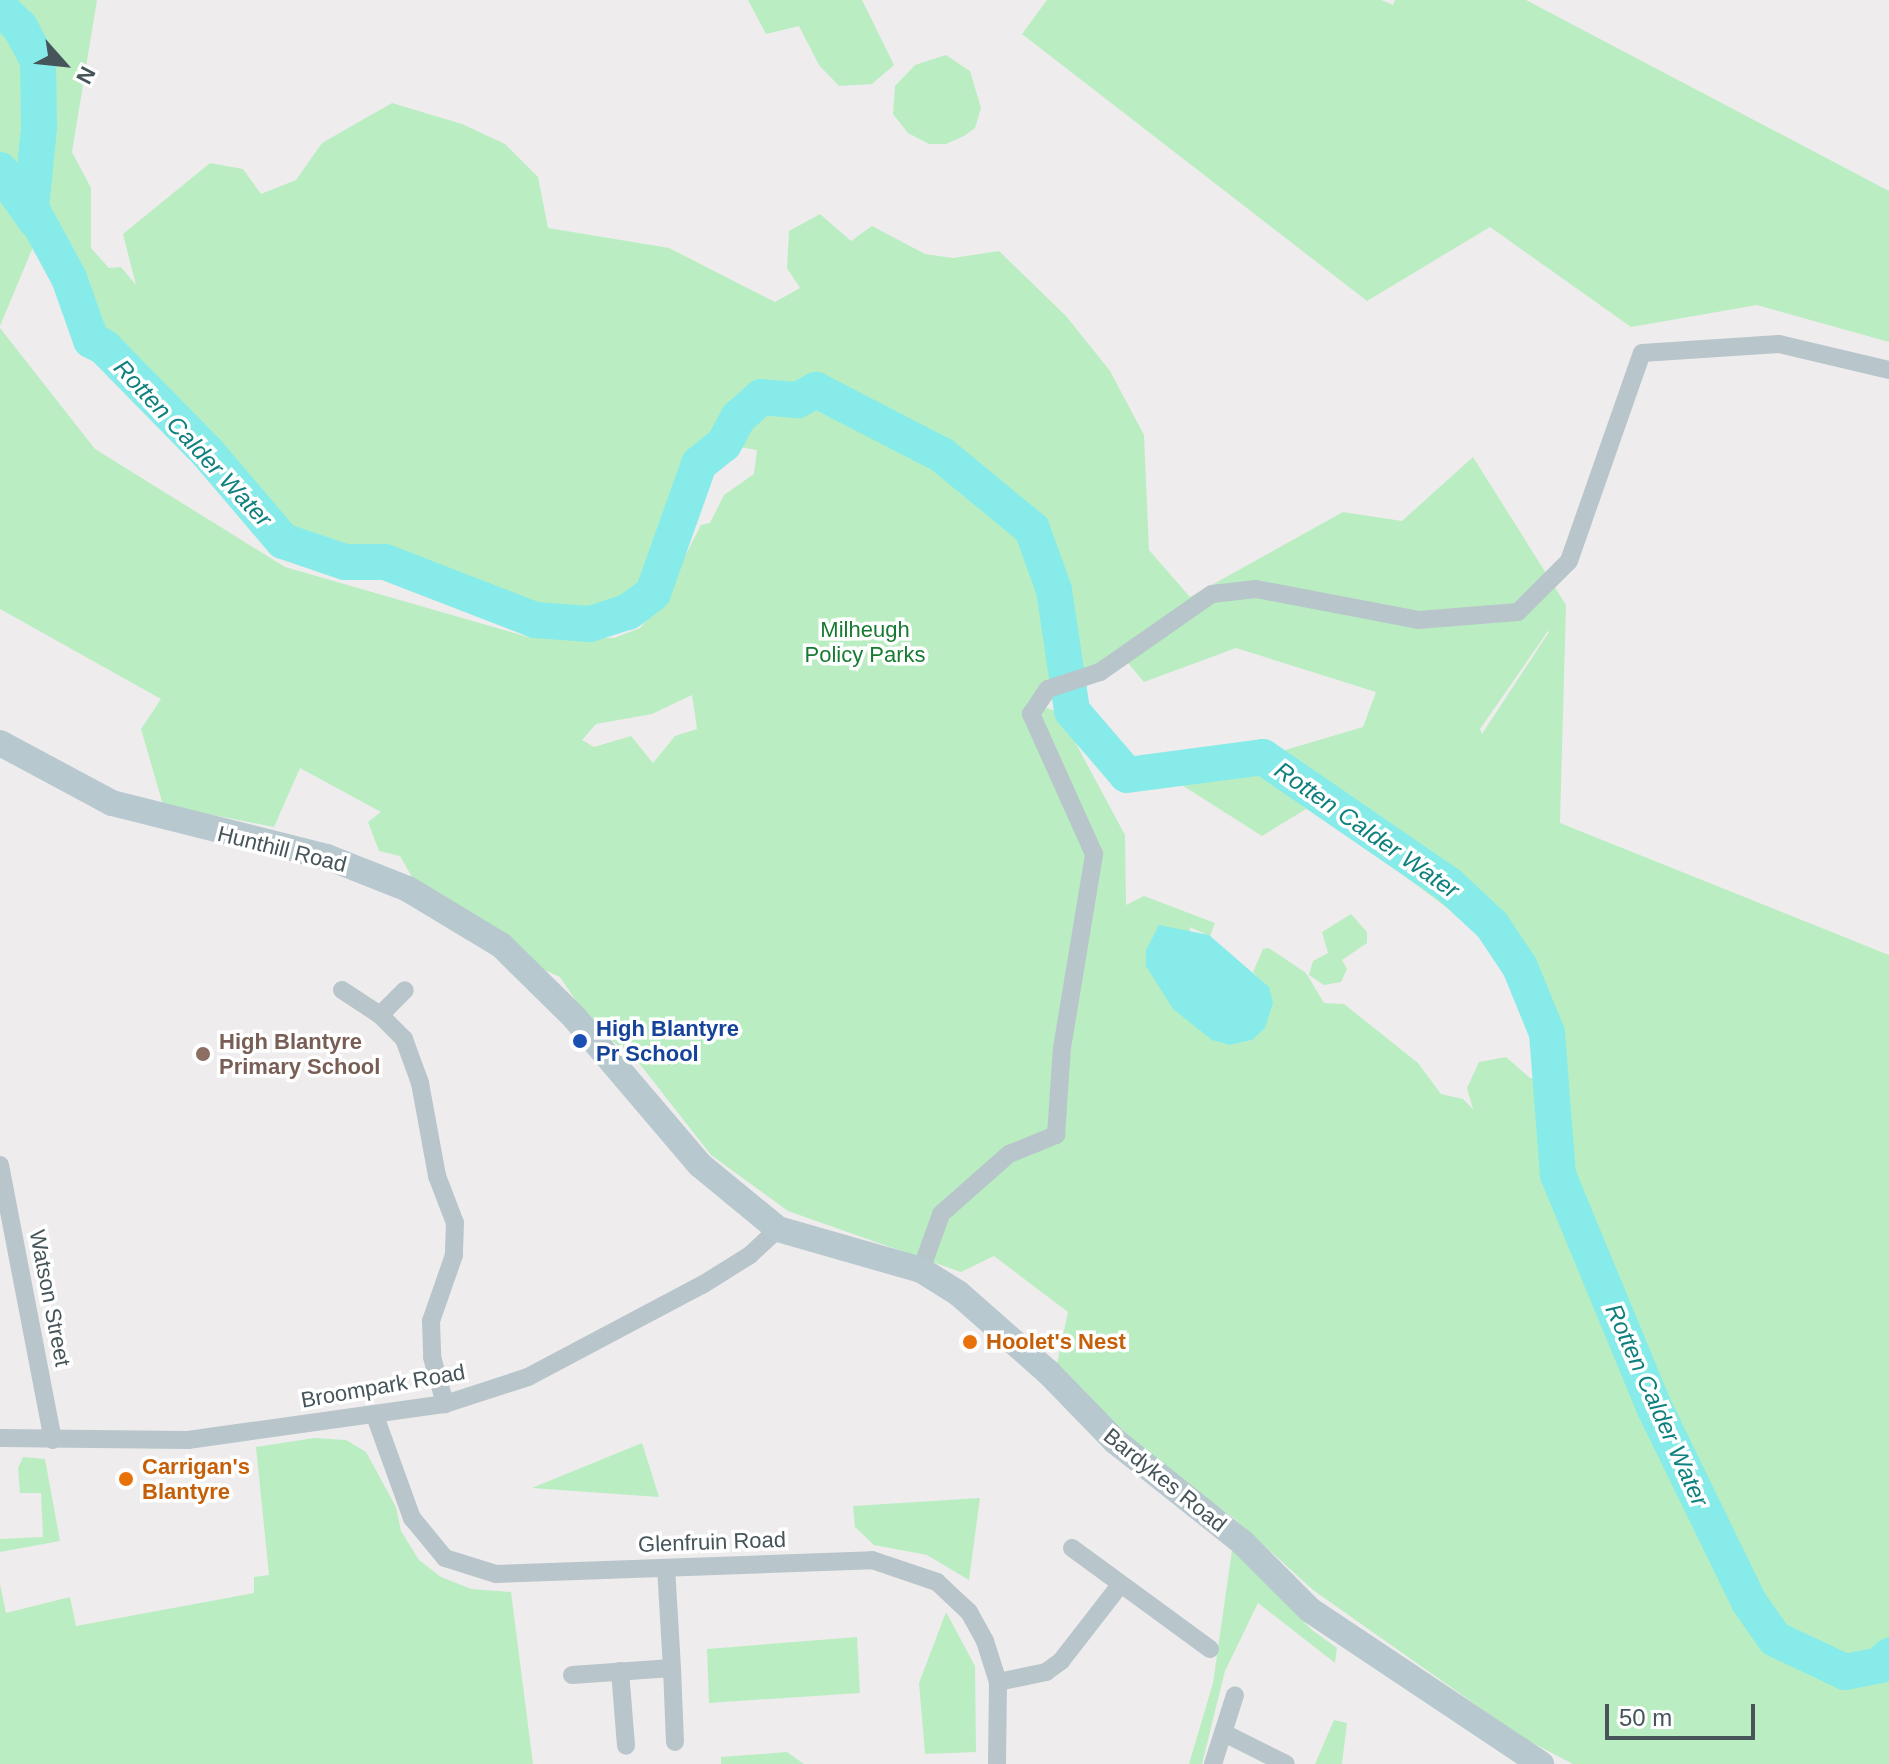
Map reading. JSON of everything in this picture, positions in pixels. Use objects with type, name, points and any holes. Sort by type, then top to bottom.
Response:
[{"type":"main road","name":"Hunthill Road","points":[[0,743],[112,803],[327,857],[408,889],[501,945],[574,1017],[700,1165],[778,1229]]},
{"type":"main road","name":"Bardykes Road","points":[[778,1229],[921,1270],[991,1319],[1093,1421],[1242,1542],[1310,1610],[1541,1764]]},
{"type":"street","points":[[921,1270],[941,1214],[1009,1154],[1056,1135],[1062,1048],[1094,854],[1031,714],[1035,701],[1048,689],[1100,672],[1212,594],[1256,589],[1418,620],[1518,612],[1569,561],[1642,353],[1779,344],[1889,370]]},
{"type":"street","points":[[342,990],[380,1015],[404,1039],[437,1176],[455,1223],[454,1255],[431,1321],[432,1357],[445,1404]]},
{"type":"street","points":[[380,1015],[405,990]]},
{"type":"street","name":"Watson Street","points":[[0,1165],[53,1440]]},
{"type":"street","name":"Broompark Road","points":[[0,1438],[188,1440],[445,1404],[528,1377],[702,1285],[750,1255],[778,1229]]},
{"type":"street","name":"Glenfruin Road","points":[[375,1416],[412,1518],[445,1558],[496,1574],[872,1560],[913,1570],[937,1582],[969,1612],[998,1682],[997,1764]]},
{"type":"street","points":[[1072,1548],[1210,1649]]},
{"type":"street","points":[[666,1568],[675,1742]]},
{"type":"street","points":[[998,1682],[1046,1672],[1061,1661],[1120,1585]]},
{"type":"street","points":[[572,1675],[672,1668]]},
{"type":"street","points":[[620,1671],[626,1746]]},
{"type":"street","points":[[1213,1764],[1235,1695]]},
{"type":"street","points":[[1224,1733],[1286,1764]]},
{"type":"green space","name":"Milheugh Policy Parks","points":[[0,0],[97,0],[72,152],[91,188],[91,248],[109,268],[121,267],[136,285],[123,234],[210,163],[243,169],[261,194],[296,180],[322,143],[392,103],[462,124],[505,144],[538,177],[548,228],[669,248],[775,302],[800,288],[787,268],[789,231],[820,214],[851,241],[872,226],[925,254],[953,258],[999,251],[1066,316],[1110,371],[1144,435],[1149,550],[1190,597],[1343,512],[1402,521],[1473,457],[1566,605],[1560,823],[1889,955],[1889,1764],[1573,1764],[1523,1738],[1313,1590],[1235,1519],[1156,1461],[1056,1368],[1068,1312],[994,1256],[961,1272],[788,1211],[711,1155],[639,1063],[591,1023],[560,977],[529,963],[420,891],[400,856],[379,851],[368,822],[381,812],[300,768],[274,827],[163,805],[141,729],[161,699],[0,609],[0,328],[95,449],[285,567],[528,637],[614,638],[640,628],[661,603],[701,525],[710,523],[724,495],[754,474],[757,450],[708,442],[692,461],[689,477],[693,478],[653,593],[628,612],[590,624],[535,620],[385,562],[345,562],[283,541],[105,348],[90,344],[69,278],[41,228],[0,326]],"holes":[[[1549,632],[1482,734],[1480,729]],[[1236,648],[1376,692],[1363,727],[1177,782],[1262,836],[1311,806],[1542,979],[1551,1080],[1530,1078],[1506,1057],[1479,1062],[1467,1088],[1473,1109],[1463,1099],[1441,1094],[1418,1063],[1344,1004],[1324,1003],[1306,973],[1269,948],[1263,949],[1253,972],[1269,989],[1252,1040],[1230,1045],[1189,927],[1210,936],[1215,923],[1144,896],[1126,905],[1125,835],[1059,712],[1027,702],[1123,657],[1144,682]],[[692,695],[697,729],[675,736],[653,763],[631,736],[594,747],[582,740],[596,724],[652,714]]]},
{"type":"green space","points":[[748,0],[862,0],[894,65],[872,84],[839,86],[819,65],[799,26],[766,34]]},
{"type":"green space","points":[[1047,0],[1381,0],[1393,5],[1395,0],[1526,0],[1889,191],[1889,342],[1757,305],[1631,327],[1490,227],[1367,301],[1022,34]]},
{"type":"green space","points":[[946,55],[970,71],[981,108],[975,128],[964,136],[946,144],[929,144],[908,133],[893,114],[895,86],[915,65]]},
{"type":"green space","points":[[1351,914],[1367,932],[1367,943],[1342,960],[1347,969],[1341,982],[1324,985],[1309,975],[1313,961],[1328,953],[1322,932]]},
{"type":"green space","points":[[314,1438],[346,1440],[366,1452],[396,1507],[401,1531],[419,1560],[441,1577],[471,1589],[511,1592],[533,1764],[0,1764],[0,1584],[6,1613],[70,1597],[76,1626],[254,1593],[254,1577],[269,1575],[256,1447]]},
{"type":"green space","points":[[642,1443],[659,1497],[532,1488]]},
{"type":"green space","points":[[23,1457],[45,1459],[60,1541],[0,1552],[0,1539],[43,1537],[41,1493],[20,1493],[18,1468]]},
{"type":"green space","points":[[980,1498],[969,1580],[927,1555],[874,1545],[855,1527],[853,1506]]},
{"type":"green space","points":[[1232,1550],[1312,1630],[1337,1648],[1335,1663],[1258,1603],[1225,1671],[1202,1764],[1189,1764],[1213,1683]]},
{"type":"green space","points":[[946,1612],[975,1666],[976,1752],[925,1754],[919,1683]]},
{"type":"green space","points":[[857,1637],[860,1693],[709,1703],[707,1649]]},
{"type":"green space","points":[[1334,1720],[1347,1723],[1342,1764],[1315,1764]]},
{"type":"green space","points":[[787,1752],[804,1764],[721,1764],[721,1757]]},
{"type":"water","points":[[1159,925],[1209,935],[1269,987],[1273,1003],[1265,1028],[1252,1040],[1230,1045],[1212,1040],[1173,1009],[1146,966],[1146,950]]},
{"type":"waterway","name":"Rotten Calder Water","points":[[0,8],[20,27],[38,61],[39,128],[31,208],[69,278],[91,340],[104,347],[208,453],[283,541],[345,562],[385,562],[535,620],[590,624],[628,612],[653,593],[699,464],[724,444],[738,418],[761,397],[798,400],[816,390],[942,455],[1032,529],[1054,590],[1072,711],[1127,775],[1263,757],[1448,884],[1492,925],[1520,967],[1547,1033],[1558,1175],[1654,1407],[1749,1602],[1775,1639],[1845,1672],[1880,1665],[1889,1656]]},
{"type":"waterway","name":"Rotten Calder Water","points":[[0,170],[36,221]]},
{"type":"place","name":"High Blantyre Pr School","points":[[580,1041]]},
{"type":"place","name":"High Blantyre Primary School","points":[[203,1054]]},
{"type":"place","name":"Hoolet's Nest","points":[[970,1342]]},
{"type":"place","name":"Carrigan's Blantyre","points":[[126,1479]]}]
